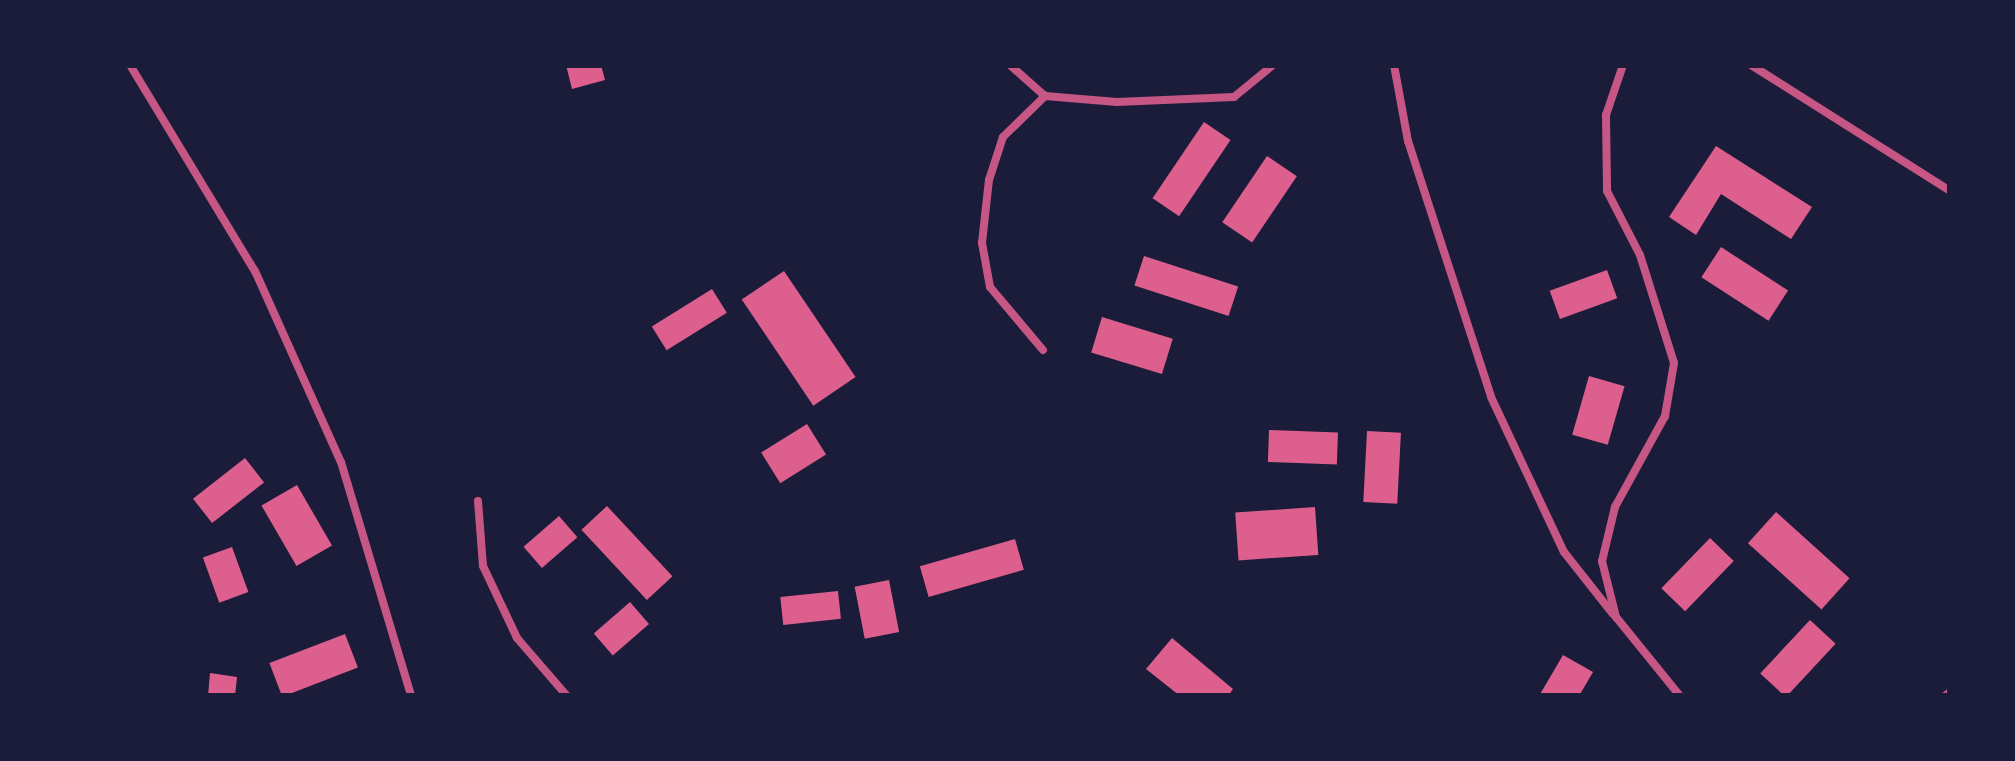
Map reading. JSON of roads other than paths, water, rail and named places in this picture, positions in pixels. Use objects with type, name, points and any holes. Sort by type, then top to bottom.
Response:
[{"type":"lane","points":[[130,65],[255,271],[333,445],[411,696]]},
{"type":"lane","points":[[1010,65],[1045,96],[1117,102],[1234,97],[1273,65]]},
{"type":"lane","points":[[1394,65],[1408,141],[1491,396],[1564,552],[1680,696]]},
{"type":"lane","points":[[1616,617],[1602,561],[1614,506],[1665,416],[1674,363],[1640,255],[1606,191],[1606,116],[1623,65]]},
{"type":"lane","points":[[1751,65],[1950,190]]},
{"type":"lane","points":[[1044,350],[990,287],[982,243],[988,180],[1003,137],[1045,96]]},
{"type":"lane","points":[[478,501],[483,566],[518,638],[555,693],[566,696]]}]
